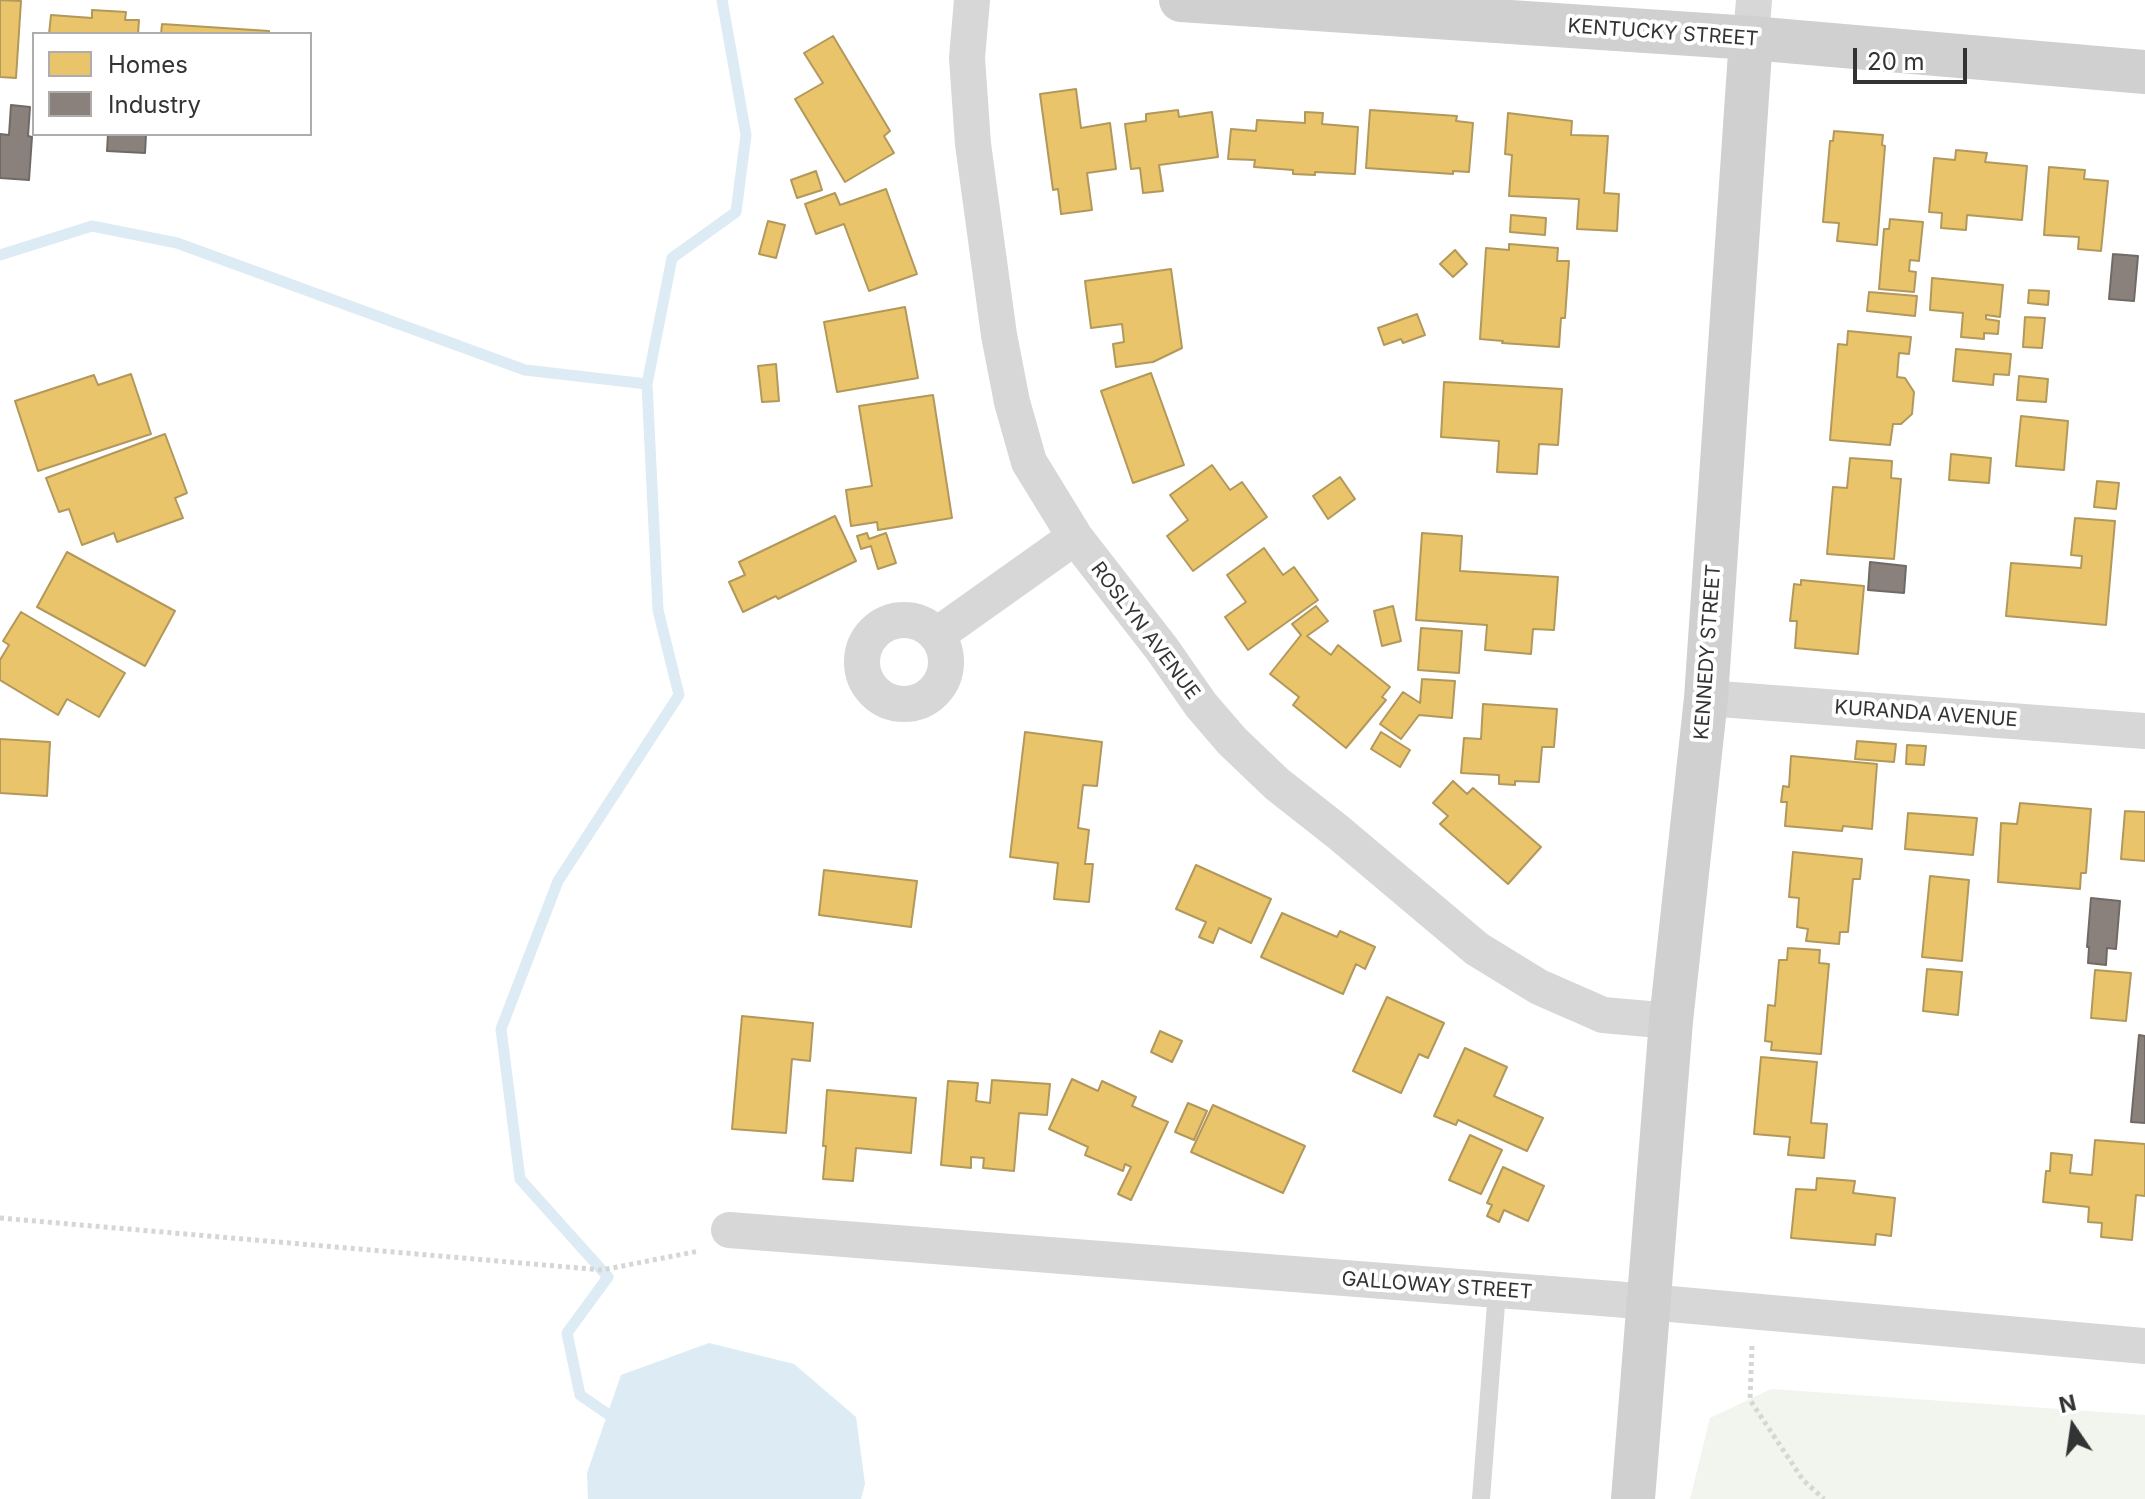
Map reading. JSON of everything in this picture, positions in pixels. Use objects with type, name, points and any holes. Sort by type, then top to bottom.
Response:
[{"type":"street","name":"ROSLYN AVENUE","points":[[972,0],[967,58],[973,144],[1009,389],[1029,462],[1075,537],[1201,705],[1232,741],[1277,784],[1477,949],[1539,987],[1603,1015],[1671,1021]]},
{"type":"street","name":"KENTUCKY STREET","points":[[1181,0],[1753,19],[2145,72]]},
{"type":"street","name":"KENNEDY STREET","points":[[1633,1499],[1671,1021],[1706,698],[1753,19]]},
{"type":"street","points":[[937,635],[1075,537]]},
{"type":"street","name":"KURANDA AVENUE","points":[[1706,698],[2145,731]]},
{"type":"street","name":"GALLOWAY STREET","points":[[729,1230],[2145,1346]]},
{"type":"lane","points":[[1481,1499],[1497,1291]]},
{"type":"path","points":[[0,1218],[602,1270],[700,1251],[729,1230]]},
{"type":"path","points":[[1752,1348],[1750,1400],[1803,1480],[1824,1499]]},
{"type":"shaded area","points":[[709,1343],[794,1364],[856,1417],[865,1484],[861,1499],[588,1499],[587,1473],[621,1375]]},
{"type":"shaded area","points":[[1771,1389],[2145,1415],[2145,1499],[1690,1499],[1710,1418]]},
{"type":"building: Homes","points":[[0,0],[21,1],[16,78],[0,77]]},
{"type":"building: Homes","points":[[92,10],[126,12],[125,20],[139,20],[138,32],[49,32],[51,15],[92,18]]},
{"type":"building: Homes","points":[[162,24],[269,31],[269,32],[161,32]]},
{"type":"building: Homes","points":[[833,36],[890,131],[884,136],[894,153],[845,182],[795,99],[823,83],[804,53]]},
{"type":"building: Homes","points":[[1076,89],[1081,128],[1110,123],[1116,169],[1087,173],[1092,210],[1061,214],[1058,189],[1053,190],[1040,94]]},
{"type":"building: Homes","points":[[1178,110],[1179,117],[1212,112],[1218,157],[1159,165],[1163,191],[1143,193],[1140,168],[1131,169],[1125,124],[1146,121],[1146,114]]},
{"type":"building: Homes","points":[[1370,110],[1457,116],[1456,121],[1473,123],[1469,172],[1453,171],[1453,174],[1366,168]]},
{"type":"building: Homes","points":[[1305,112],[1323,113],[1322,124],[1358,127],[1355,174],[1293,174],[1293,170],[1254,167],[1255,160],[1228,159],[1231,129],[1256,131],[1257,120],[1305,123]]},
{"type":"building: Homes","points":[[1508,113],[1572,121],[1571,135],[1608,136],[1604,193],[1619,194],[1617,231],[1577,229],[1579,199],[1509,196],[1512,155],[1505,154]]},
{"type":"building: Homes","points":[[1834,131],[1883,135],[1882,145],[1885,146],[1877,245],[1837,241],[1839,223],[1823,222],[1830,141],[1833,141]]},
{"type":"building: Homes","points":[[1956,150],[1987,153],[1985,162],[2027,166],[2022,220],[1967,215],[1966,230],[1941,228],[1942,213],[1929,212],[1934,158],[1955,160]]},
{"type":"building: Homes","points":[[2049,167],[2085,170],[2084,179],[2108,181],[2101,251],[2078,249],[2079,237],[2044,235]]},
{"type":"building: Homes","points":[[816,171],[822,190],[797,198],[791,180]]},
{"type":"building: Homes","points":[[886,189],[917,274],[869,291],[844,224],[816,234],[805,204],[835,193],[840,205]]},
{"type":"building: Homes","points":[[1511,215],[1546,218],[1545,235],[1510,232]]},
{"type":"building: Homes","points":[[1890,219],[1923,222],[1919,261],[1910,260],[1909,271],[1916,272],[1914,292],[1879,289],[1884,229],[1889,229]]},
{"type":"building: Homes","points":[[768,221],[785,225],[776,258],[759,254]]},
{"type":"building: Homes","points":[[1509,244],[1558,248],[1557,261],[1569,261],[1565,318],[1561,318],[1559,347],[1480,339],[1486,248],[1509,250]]},
{"type":"building: Homes","points":[[1455,250],[1467,264],[1453,277],[1440,264]]},
{"type":"building: Homes","points":[[1171,269],[1182,348],[1153,362],[1116,367],[1113,344],[1124,342],[1122,324],[1091,328],[1085,281]]},
{"type":"building: Homes","points":[[1932,278],[2003,285],[2000,317],[1986,315],[1986,319],[1999,321],[1998,334],[1984,333],[1984,339],[1961,337],[1963,313],[1930,310]]},
{"type":"building: Homes","points":[[2029,290],[2049,291],[2048,305],[2028,303]]},
{"type":"building: Homes","points":[[1869,292],[1917,296],[1915,316],[1867,311]]},
{"type":"building: Homes","points":[[905,307],[918,378],[837,392],[824,322]]},
{"type":"building: Homes","points":[[1417,314],[1425,335],[1403,343],[1401,339],[1384,345],[1378,328]]},
{"type":"building: Homes","points":[[2025,317],[2045,318],[2042,348],[2023,347]]},
{"type":"building: Homes","points":[[1848,331],[1911,337],[1909,354],[1899,353],[1897,377],[1905,378],[1914,392],[1912,414],[1901,424],[1893,424],[1890,445],[1830,440],[1838,344],[1847,345]]},
{"type":"building: Homes","points":[[1956,349],[2011,354],[2009,375],[1994,374],[1993,385],[1953,381]]},
{"type":"building: Homes","points":[[776,364],[779,401],[762,402],[758,366]]},
{"type":"building: Homes","points":[[1151,373],[1184,465],[1133,483],[1101,391]]},
{"type":"building: Homes","points":[[131,374],[151,434],[38,471],[15,401],[94,375],[98,385]]},
{"type":"building: Homes","points":[[2019,376],[2048,379],[2046,402],[2017,400]]},
{"type":"building: Homes","points":[[1444,382],[1562,389],[1558,445],[1539,444],[1537,474],[1497,472],[1499,441],[1441,437]]},
{"type":"building: Homes","points":[[933,395],[952,518],[878,530],[877,522],[851,526],[846,490],[872,486],[859,406]]},
{"type":"building: Homes","points":[[2021,416],[2068,421],[2064,470],[2016,466]]},
{"type":"building: Homes","points":[[165,434],[187,493],[175,498],[183,518],[117,542],[114,533],[82,545],[69,509],[59,512],[46,478]]},
{"type":"building: Homes","points":[[1951,454],[1991,458],[1989,483],[1949,480]]},
{"type":"building: Homes","points":[[1850,458],[1892,461],[1891,478],[1901,479],[1894,559],[1827,554],[1833,487],[1847,488]]},
{"type":"building: Homes","points":[[1212,465],[1230,490],[1242,482],[1267,517],[1193,571],[1167,536],[1188,520],[1170,495]]},
{"type":"building: Homes","points":[[1340,477],[1355,499],[1328,519],[1313,496]]},
{"type":"building: Homes","points":[[2097,481],[2119,483],[2116,509],[2094,507]]},
{"type":"building: Homes","points":[[835,516],[856,561],[778,599],[776,596],[743,612],[729,582],[745,575],[739,562]]},
{"type":"building: Homes","points":[[2075,518],[2115,521],[2106,625],[2006,616],[2011,563],[2081,568],[2082,556],[2071,555]]},
{"type":"building: Homes","points":[[867,533],[869,539],[886,533],[896,563],[878,569],[871,546],[861,549],[857,536]]},
{"type":"building: Homes","points":[[1422,533],[1462,536],[1460,571],[1558,577],[1554,630],[1533,629],[1531,654],[1485,650],[1487,625],[1416,620]]},
{"type":"building: Homes","points":[[1264,548],[1283,575],[1294,567],[1318,600],[1248,650],[1225,617],[1246,602],[1227,575]]},
{"type":"building: Homes","points":[[67,552],[175,611],[145,666],[37,607]]},
{"type":"building: Homes","points":[[1801,580],[1864,586],[1858,654],[1795,648],[1797,621],[1790,621],[1794,584],[1801,585]]},
{"type":"building: Homes","points":[[1316,606],[1328,621],[1307,636],[1331,655],[1338,645],[1390,687],[1382,697],[1386,700],[1346,748],[1293,705],[1299,697],[1270,674],[1301,635],[1292,624]]},
{"type":"building: Homes","points":[[1393,606],[1401,641],[1382,646],[1374,611]]},
{"type":"building: Homes","points":[[21,612],[125,673],[99,717],[67,699],[58,715],[0,680],[0,660],[9,645],[3,641]]},
{"type":"building: Homes","points":[[1421,628],[1462,631],[1459,673],[1418,670]]},
{"type":"building: Homes","points":[[1422,679],[1455,681],[1452,718],[1419,715],[1401,739],[1380,724],[1403,692],[1420,703]]},
{"type":"building: Homes","points":[[1483,704],[1557,709],[1554,747],[1542,747],[1539,782],[1499,784],[1499,775],[1461,773],[1464,738],[1481,739]]},
{"type":"building: Homes","points":[[1025,732],[1102,742],[1097,786],[1083,785],[1078,828],[1089,830],[1085,864],[1093,864],[1089,902],[1054,899],[1058,863],[1010,857]]},
{"type":"building: Homes","points":[[1381,732],[1410,750],[1400,767],[1371,749]]},
{"type":"building: Homes","points":[[0,739],[50,742],[47,796],[0,793]]},
{"type":"building: Homes","points":[[1857,741],[1896,744],[1894,762],[1855,759]]},
{"type":"building: Homes","points":[[1907,745],[1926,746],[1924,765],[1906,764]]},
{"type":"building: Homes","points":[[1791,756],[1877,764],[1872,829],[1843,826],[1842,831],[1785,826],[1787,802],[1781,802],[1783,786],[1789,787]]},
{"type":"building: Homes","points":[[1453,781],[1467,794],[1473,788],[1541,847],[1508,884],[1440,824],[1448,816],[1433,803]]},
{"type":"building: Homes","points":[[2020,803],[2091,809],[2086,873],[2081,873],[2080,889],[1998,882],[2001,823],[2017,824]]},
{"type":"building: Homes","points":[[2125,811],[2145,812],[2145,861],[2121,859]]},
{"type":"building: Homes","points":[[1908,813],[1977,818],[1973,855],[1905,849]]},
{"type":"building: Homes","points":[[1793,852],[1862,859],[1860,879],[1853,879],[1848,932],[1840,932],[1839,944],[1806,941],[1808,929],[1797,927],[1799,898],[1789,897]]},
{"type":"building: Homes","points":[[1196,865],[1271,899],[1251,943],[1219,928],[1213,943],[1199,937],[1206,922],[1176,909]]},
{"type":"building: Homes","points":[[824,870],[917,881],[911,927],[819,915]]},
{"type":"building: Homes","points":[[1930,876],[1969,880],[1962,961],[1922,957]]},
{"type":"building: Homes","points":[[1282,913],[1337,937],[1340,931],[1375,947],[1365,969],[1356,964],[1343,994],[1261,957]]},
{"type":"building: Homes","points":[[1788,948],[1820,950],[1819,963],[1829,964],[1821,1054],[1771,1050],[1772,1042],[1765,1041],[1768,1005],[1775,1006],[1779,960],[1787,960]]},
{"type":"building: Homes","points":[[1927,969],[1962,972],[1958,1015],[1923,1011]]},
{"type":"building: Homes","points":[[2095,970],[2131,973],[2126,1021],[2091,1018]]},
{"type":"building: Homes","points":[[1387,997],[1444,1023],[1428,1058],[1419,1054],[1401,1093],[1353,1071]]},
{"type":"building: Homes","points":[[742,1016],[813,1023],[810,1061],[792,1059],[786,1133],[732,1129]]},
{"type":"building: Homes","points":[[1160,1031],[1182,1041],[1172,1062],[1151,1052]]},
{"type":"building: Homes","points":[[1465,1048],[1507,1067],[1494,1096],[1543,1118],[1527,1151],[1458,1120],[1456,1125],[1434,1116]]},
{"type":"building: Homes","points":[[1761,1057],[1817,1062],[1811,1123],[1827,1124],[1824,1158],[1788,1155],[1790,1137],[1754,1134]]},
{"type":"building: Homes","points":[[1072,1079],[1098,1091],[1102,1081],[1136,1097],[1132,1106],[1168,1122],[1131,1200],[1118,1194],[1131,1167],[1125,1164],[1123,1171],[1085,1155],[1088,1147],[1049,1129]]},
{"type":"building: Homes","points":[[992,1080],[1050,1084],[1047,1115],[1019,1113],[1014,1171],[983,1168],[984,1158],[971,1157],[971,1168],[941,1165],[948,1081],[978,1083],[976,1101],[990,1103]]},
{"type":"building: Homes","points":[[827,1090],[916,1098],[911,1153],[856,1148],[853,1181],[823,1179]]},
{"type":"building: Homes","points":[[1188,1103],[1207,1111],[1194,1140],[1175,1132]]},
{"type":"building: Homes","points":[[1213,1105],[1305,1146],[1283,1193],[1191,1152]]},
{"type":"building: Homes","points":[[1470,1135],[1502,1150],[1481,1194],[1449,1180]]},
{"type":"building: Homes","points":[[2095,1140],[2145,1144],[2145,1196],[2136,1195],[2132,1240],[2101,1237],[2102,1223],[2088,1222],[2089,1207],[2043,1202],[2051,1153],[2072,1155],[2070,1173],[2092,1175]]},
{"type":"building: Homes","points":[[1503,1167],[1544,1186],[1528,1221],[1504,1210],[1499,1222],[1487,1216],[1492,1205],[1487,1203]]},
{"type":"building: Homes","points":[[1817,1178],[1855,1181],[1853,1193],[1895,1198],[1891,1236],[1876,1234],[1875,1245],[1791,1238],[1796,1189],[1816,1190]]},
{"type":"building: Industry","points":[[11,105],[30,107],[28,136],[32,137],[29,180],[0,178],[0,134],[9,135]]},
{"type":"building: Industry","points":[[108,136],[146,136],[145,153],[107,151]]},
{"type":"building: Industry","points":[[2113,254],[2138,256],[2134,301],[2109,299]]},
{"type":"building: Industry","points":[[1870,562],[1906,566],[1904,593],[1868,590]]},
{"type":"building: Industry","points":[[2091,898],[2120,901],[2116,949],[2107,948],[2106,965],[2088,963]]},
{"type":"building: Industry","points":[[2139,1035],[2145,1036],[2145,1123],[2131,1122]]},
{"type":"waterway","points":[[618,1421],[580,1395],[567,1333],[608,1277],[520,1179],[501,1029],[558,881],[679,695],[658,610],[647,384],[672,258],[736,212],[746,135],[722,0]]},
{"type":"waterway","points":[[0,255],[92,226],[177,243],[525,370],[647,384]]}]
